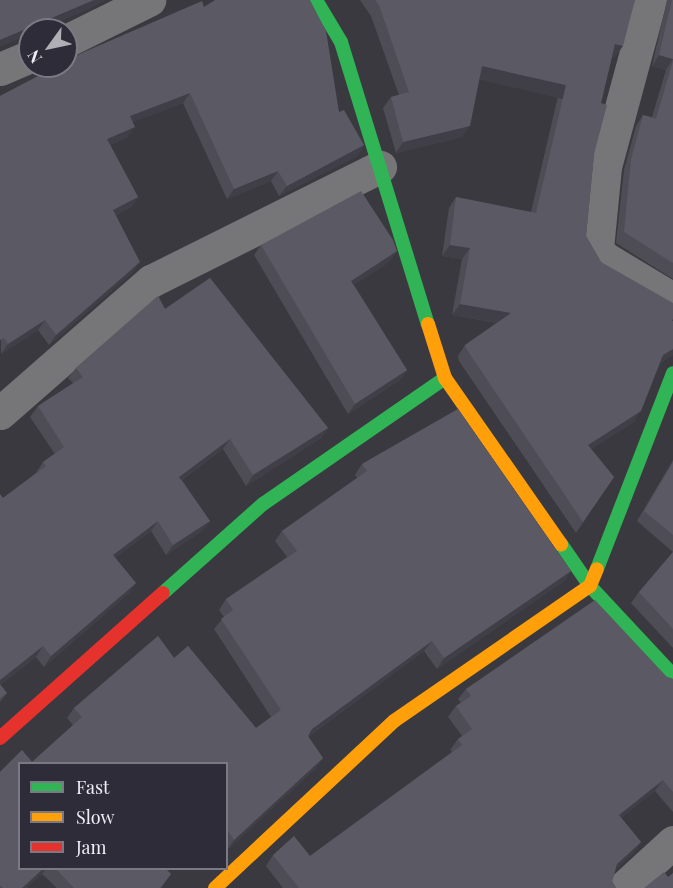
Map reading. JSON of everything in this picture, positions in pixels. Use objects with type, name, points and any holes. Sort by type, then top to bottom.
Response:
[{"type":"street","points":[[78,35],[149,0]]},
{"type":"street","points":[[316,0],[340,42],[445,378],[590,586],[673,675]]},
{"type":"street","points":[[650,0],[605,167],[597,248],[603,257],[673,299]]},
{"type":"street","points":[[0,69],[18,61]]},
{"type":"street","points":[[0,412],[151,281],[380,167]]},
{"type":"street","points":[[215,888],[394,721],[590,586],[673,373]]},
{"type":"street","points":[[0,738],[262,504],[445,378]]},
{"type":"street","points":[[622,888],[673,842]]},
{"type":"building","points":[[0,0],[94,0],[52,18],[18,18],[18,32],[0,40]]},
{"type":"building","points":[[215,0],[310,0],[326,31],[339,112],[344,110],[364,145],[287,186],[278,171],[234,189],[190,93],[130,116],[135,127],[107,139],[138,197],[113,210],[140,262],[56,335],[45,320],[8,344],[4,338],[0,340],[0,96],[34,78],[78,78],[78,55],[202,1],[204,7]]},
{"type":"building","points":[[375,0],[635,0],[623,46],[615,44],[601,103],[607,105],[594,154],[586,236],[601,262],[673,303],[673,349],[663,355],[641,411],[588,445],[614,477],[583,522],[467,350],[465,345],[511,313],[460,304],[470,248],[450,245],[456,197],[536,213],[566,85],[482,66],[470,126],[403,142],[391,97],[409,92],[379,5]]},
{"type":"building","points":[[673,0],[673,59],[659,55]]},
{"type":"building","points":[[673,61],[673,263],[624,232],[631,160],[643,115],[656,119]]},
{"type":"building","points":[[361,191],[393,240],[397,251],[351,281],[407,370],[355,404],[261,245]]},
{"type":"building","points":[[210,278],[328,428],[253,475],[230,439],[179,477],[210,521],[173,545],[158,521],[113,555],[136,583],[51,656],[43,646],[0,680],[0,494],[3,498],[46,466],[43,462],[64,447],[38,406],[83,377],[76,368],[158,296],[165,309]]},
{"type":"building","points":[[458,409],[571,571],[444,658],[432,641],[312,729],[308,736],[323,758],[234,840],[228,831],[228,762],[32,762],[82,717],[74,708],[158,636],[174,658],[188,646],[256,728],[281,710],[221,619],[233,610],[226,599],[297,551],[282,531],[367,471],[362,464]]},
{"type":"building","points":[[673,462],[673,535],[644,511]]},
{"type":"building","points":[[673,552],[673,629],[639,592]]},
{"type":"building","points":[[595,600],[667,677],[673,679],[673,792],[663,780],[619,815],[641,842],[617,864],[612,881],[616,888],[299,888],[273,855],[294,836],[310,856],[462,745],[458,739],[472,729],[456,706],[471,696],[466,689]]},
{"type":"building","points":[[0,684],[7,693],[0,698]]},
{"type":"building","points":[[22,750],[32,762],[18,762],[18,870],[42,870],[22,888],[3,888],[0,885],[0,772]]},
{"type":"building","points":[[57,870],[167,870],[171,874],[160,888],[74,888]]},
{"type":"building","points":[[664,872],[668,877],[673,873],[673,888],[644,888]]},
{"type":"traffic: fast","points":[[316,0],[341,42],[428,324]]},
{"type":"traffic: fast","points":[[597,569],[673,373]]},
{"type":"traffic: fast","points":[[163,593],[263,504],[445,378]]},
{"type":"traffic: fast","points":[[561,544],[590,586],[673,675]]},
{"type":"traffic: slow","points":[[428,324],[445,378],[561,544]]},
{"type":"traffic: slow","points":[[215,888],[394,721],[590,586],[597,569]]},
{"type":"traffic: jam","points":[[0,738],[163,593]]}]
